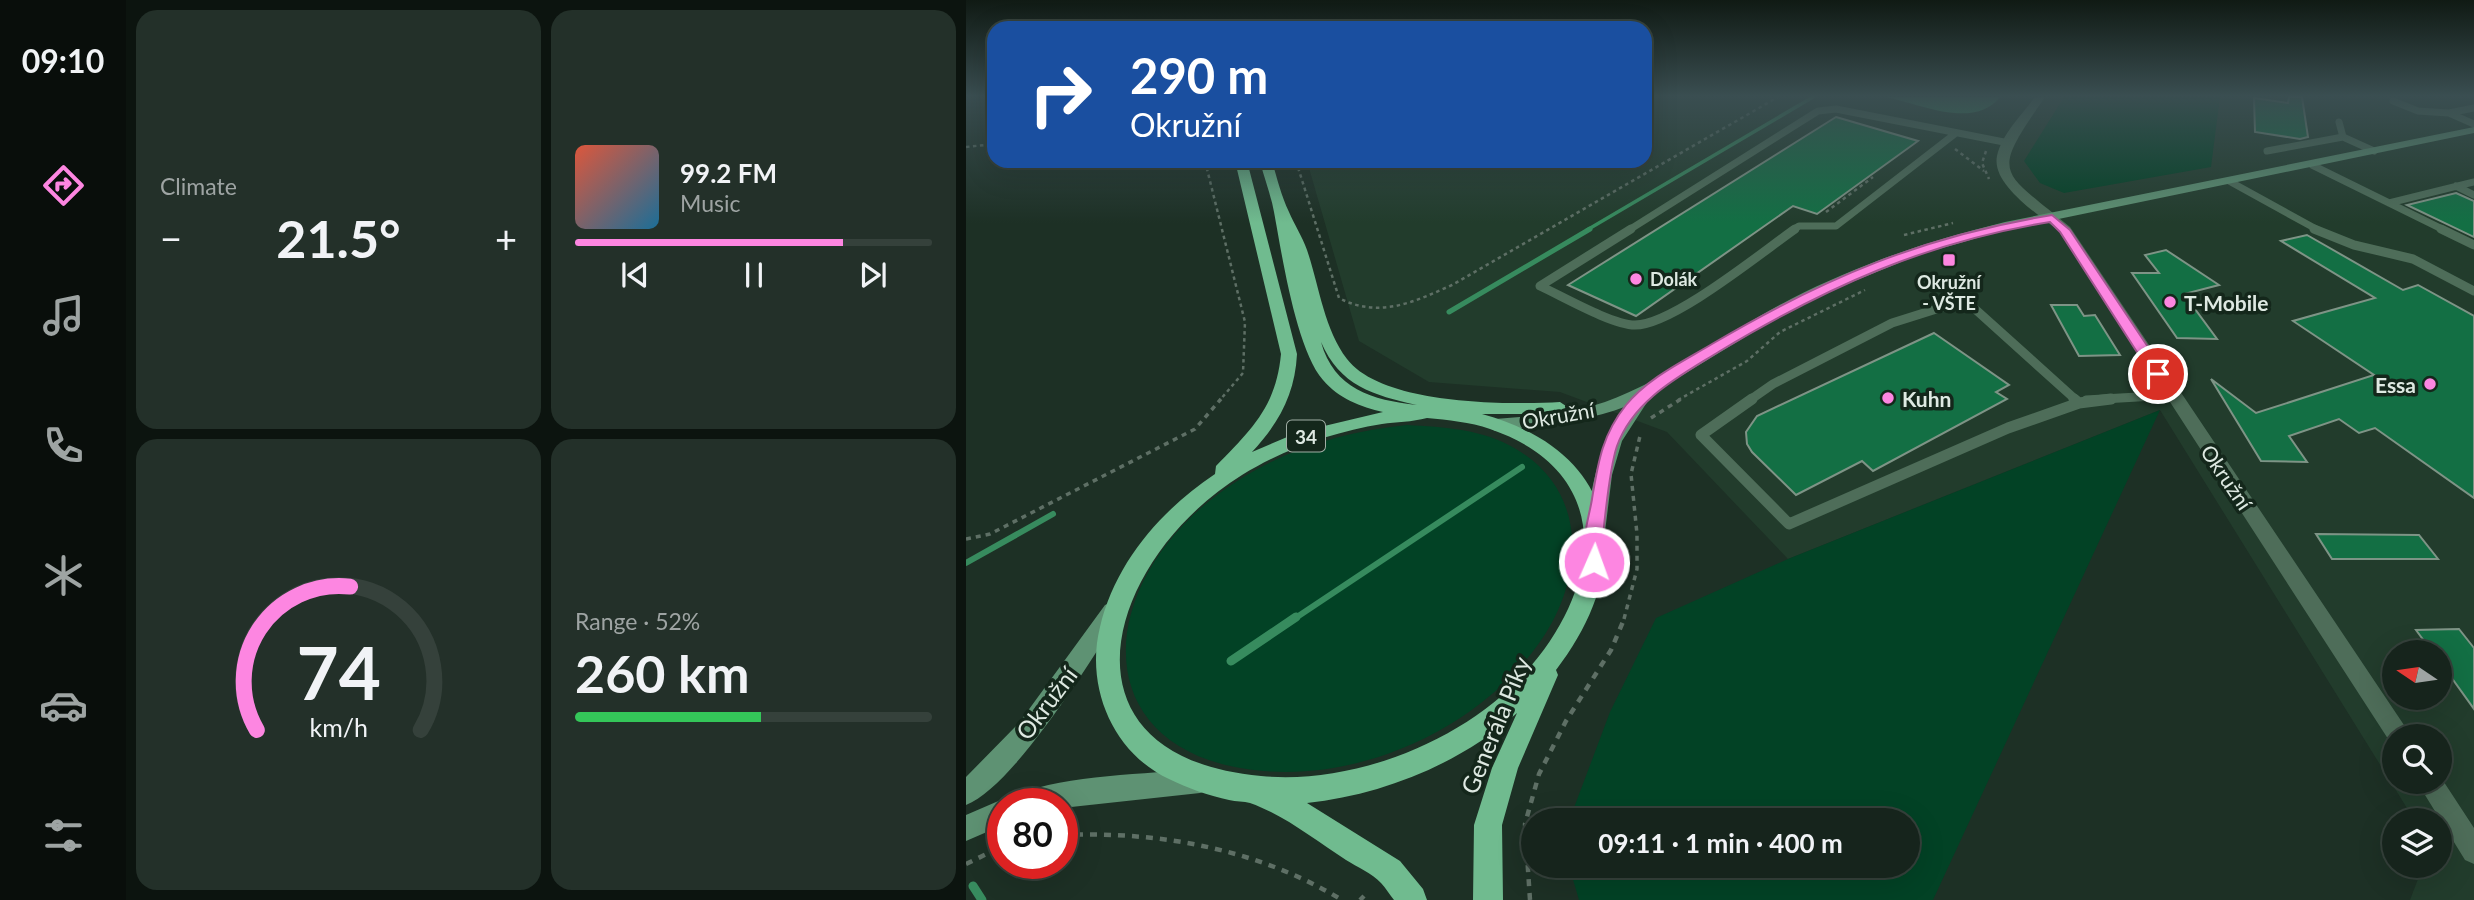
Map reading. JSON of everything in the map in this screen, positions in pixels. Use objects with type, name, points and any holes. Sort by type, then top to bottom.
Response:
[{"type":"highway","name":"34","points":[[1204,492],[1237,469],[1310,434],[1384,416],[1455,415],[1495,425],[1517,432],[1541,446],[1561,463],[1578,484],[1589,508],[1595,535],[1594,562],[1588,591],[1576,621],[1555,655],[1526,689],[1488,721],[1444,749],[1395,771],[1326,789],[1258,792],[1200,781],[1163,762],[1135,738],[1116,708],[1107,675],[1107,640],[1116,605],[1131,574],[1151,544],[1204,492],[1260,430],[1285,391],[1289,370],[1289,354],[1243,168]]},
{"type":"highway","points":[[1268,168],[1281,210],[1286,247],[1317,359],[1326,373],[1343,389],[1361,399],[1393,410],[1420,414]]},
{"type":"highway","points":[[1281,210],[1300,248],[1333,348],[1350,373],[1373,387],[1419,400],[1518,410],[1560,408]]},
{"type":"highway","name":"Generála Píky","points":[[1488,900],[1488,825],[1505,768],[1555,655]]},
{"type":"highway","name":"34","points":[[1258,792],[1391,870],[1412,900]]},
{"type":"main road","name":"Okružní","points":[[1495,425],[1583,414],[1612,405],[1658,383],[1771,315],[1846,277],[1934,244],[1994,228],[2433,139]]},
{"type":"main road","points":[[1560,408],[1609,397],[1712,349]]},
{"type":"main road","name":"Okružní","points":[[1595,535],[1609,446],[1631,409],[1658,383]]},
{"type":"main road","name":"Okružní","points":[[966,793],[984,778],[1032,723],[1116,605]]},
{"type":"main road","points":[[1078,794],[1200,781]]},
{"type":"main road","points":[[966,828],[987,819]]},
{"type":"street","points":[[2012,139],[2001,160],[2002,171],[2010,183],[2052,218]]},
{"type":"street","name":"Okružní","points":[[2052,218],[2070,238],[2391,724]]},
{"type":"street","points":[[2437,794],[2474,851]]},
{"type":"lane","points":[[1773,139],[1539,286],[1619,322],[1634,325],[1653,321],[1694,301],[1799,226],[1836,226],[1948,139]]},
{"type":"lane","points":[[1988,139],[2009,144]]},
{"type":"lane","points":[[2267,150],[2331,139]]},
{"type":"lane","points":[[2347,139],[2374,152]]},
{"type":"lane","points":[[2312,165],[2474,245]]},
{"type":"lane","points":[[2229,181],[2308,226],[2354,245],[2413,258],[2474,291]]},
{"type":"lane","points":[[2389,203],[2474,182]]},
{"type":"lane","points":[[2456,186],[2474,195]]},
{"type":"lane","points":[[2079,403],[1965,300],[1892,323],[1773,384],[1701,435],[1789,524],[2008,428],[2079,403],[2087,400],[2172,395]]},
{"type":"path","points":[[1298,168],[1339,298],[1350,305],[1371,310],[1412,303],[1452,285],[1705,139]]},
{"type":"path","points":[[1993,140],[1982,163],[1984,171],[1998,187]]},
{"type":"path","points":[[966,147],[987,145]]},
{"type":"path","points":[[966,539],[990,534],[1195,429],[1243,373],[1245,322],[1207,168]]},
{"type":"path","points":[[1904,235],[1959,222]]},
{"type":"path","points":[[1529,808],[1539,774],[1566,721],[1611,650],[1629,608],[1637,569],[1637,534],[1631,474],[1636,445],[1645,425],[1656,412],[1747,361],[1780,332],[1877,285]]},
{"type":"path","points":[[1514,824],[1521,824]]},
{"type":"path","points":[[1078,833],[1093,832],[1149,838],[1242,856],[1287,871],[1342,900]]},
{"type":"path","points":[[966,864],[987,854]]},
{"type":"path","points":[[1529,878],[1530,900]]},
{"type":"shaded area","points":[[1652,139],[2474,139],[2474,900],[2410,900],[2418,878],[2452,878],[2452,808],[2407,808],[2398,794],[2452,794],[2452,724],[2382,724],[2382,768],[2160,410],[1788,559],[1667,432],[1560,392],[1429,382],[1359,341],[1309,168],[1652,168]]},
{"type":"shaded area","points":[[2038,139],[2215,139],[2211,167],[2064,193],[2040,183],[2024,161]]},
{"type":"shaded area","points":[[2160,410],[1933,900],[1579,900],[1573,878],[1920,878],[1920,808],[1574,808],[1610,712],[1656,618],[1788,559]]},
{"type":"shaded area","points":[[1407,425],[1463,430],[1503,442],[1540,468],[1558,489],[1568,514],[1572,540],[1571,568],[1553,621],[1537,646],[1512,675],[1483,701],[1451,724],[1415,743],[1340,767],[1301,772],[1263,771],[1208,760],[1167,738],[1140,707],[1127,671],[1128,630],[1140,588],[1165,547],[1201,508],[1224,490],[1272,461],[1324,441]]},
{"type":"building","points":[[1801,139],[1918,141],[1817,214],[1793,206],[1636,316],[1568,285]]},
{"type":"building","points":[[2456,193],[2474,201],[2474,237],[2407,205]]},
{"type":"building","points":[[2307,235],[2403,290],[2418,285],[2474,316],[2474,498],[2375,428],[2359,433],[2339,419],[2289,436],[2307,462],[2261,461],[2211,379],[2256,413],[2374,375],[2293,321],[2375,298],[2281,241]]},
{"type":"building","name":"T-Mobile","points":[[2166,250],[2219,285],[2184,294],[2217,339],[2177,338],[2132,273],[2159,273],[2145,255]]},
{"type":"building","points":[[2051,305],[2077,305],[2084,316],[2095,315],[2120,355],[2079,356]]},
{"type":"building","name":"Kuhn","points":[[1934,333],[2009,385],[1996,392],[2007,399],[1873,471],[1862,461],[1796,495],[1747,444],[1746,432],[1757,416]]},
{"type":"building","points":[[2316,534],[2419,535],[2438,559],[2332,559]]},
{"type":"building","points":[[2459,629],[2474,648],[2474,709],[2452,678],[2452,640],[2423,640],[2416,630]]},
{"type":"waterway","points":[[1587,230],[1742,139]]},
{"type":"waterway","points":[[1449,312],[1590,229]]},
{"type":"waterway","points":[[1294,619],[1522,467]]},
{"type":"waterway","points":[[966,563],[1053,514]]},
{"type":"waterway","points":[[1231,661],[1296,617]]},
{"type":"waterway","points":[[973,886],[982,900]]},
{"type":"place","name":"Okružní - VŠTE","points":[[1949,260]]},
{"type":"place","name":"Dolák","points":[[1636,279]]},
{"type":"place","name":"T-Mobile","points":[[2170,302]]},
{"type":"place","name":"Essa","points":[[2430,384]]},
{"type":"place","name":"Kuhn","points":[[1888,398]]},
{"type":"route","points":[[1594,562],[1595,535],[1609,446],[1619,425],[1631,409],[1658,383],[1771,315],[1846,277],[1934,244],[1972,233],[2052,218],[2065,230],[2158,374]]}]
